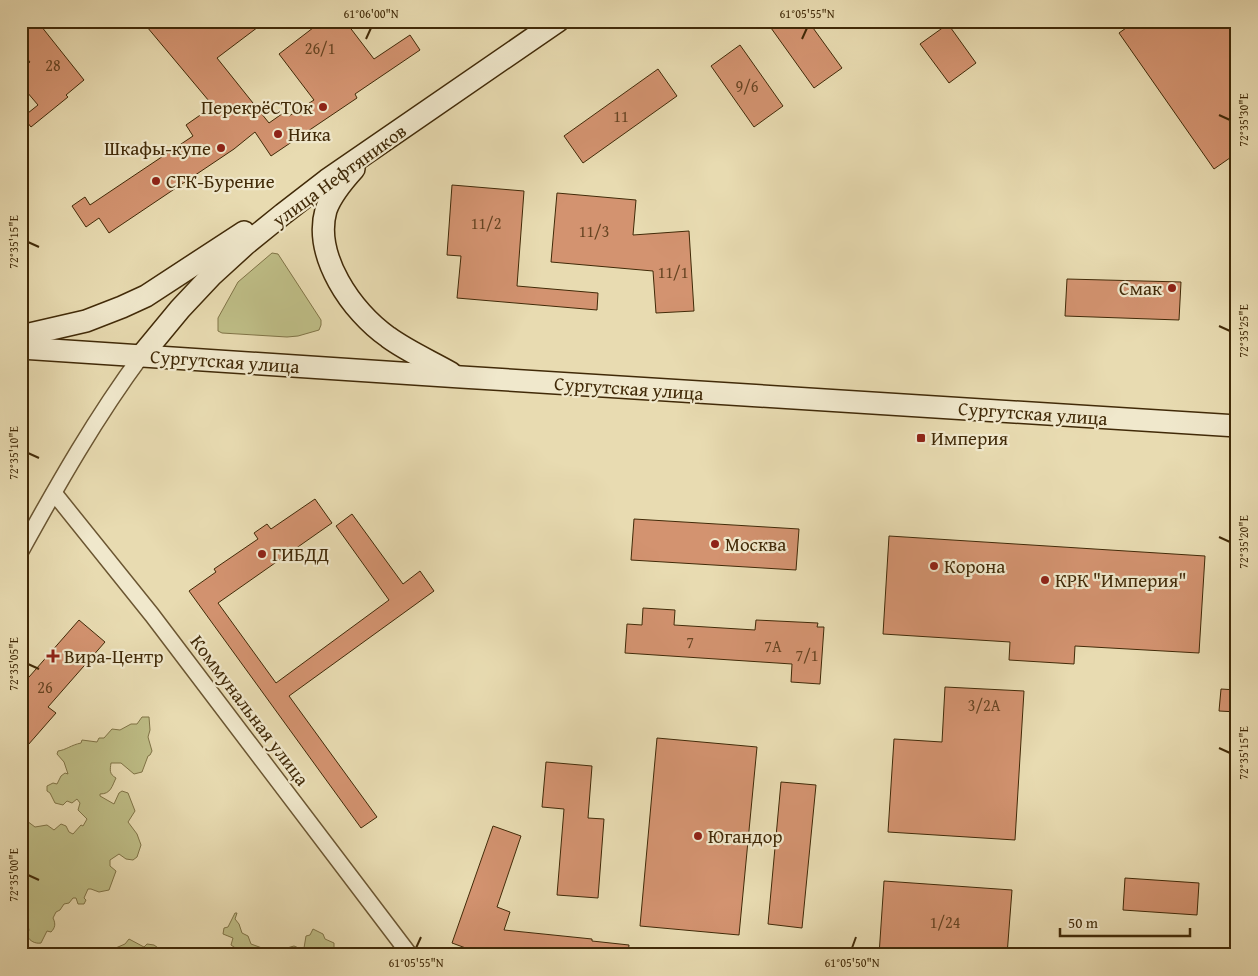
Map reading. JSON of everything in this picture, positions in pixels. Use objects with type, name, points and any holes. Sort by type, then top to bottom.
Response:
[{"type":"main road","name":"улица Нефтяников","points":[[142,355],[180,309],[211,276],[246,244],[327,180],[558,21]]},
{"type":"main road","points":[[372,150],[340,185],[326,209],[323,230],[325,248],[333,271],[351,302],[369,322],[388,338],[461,377]]},
{"type":"main road","points":[[21,336],[86,321],[146,296],[327,180]]},
{"type":"main road","name":"Сургутская улица","points":[[21,348],[1237,426]]},
{"type":"street","points":[[21,552],[104,409],[142,355]]},
{"type":"street","name":"Коммунальная улица","points":[[54,493],[152,614],[410,955]]},
{"type":"shaded area","points":[[272,253],[278,254],[321,320],[319,330],[287,337],[222,333],[218,331],[218,318],[238,282]]},
{"type":"shaded area","points":[[142,717],[149,717],[150,730],[148,737],[152,751],[142,772],[134,774],[121,763],[111,763],[110,772],[116,778],[107,793],[100,794],[100,796],[114,804],[119,793],[122,791],[128,793],[135,811],[128,822],[137,834],[141,845],[137,857],[133,860],[126,859],[119,854],[110,860],[110,866],[116,871],[109,890],[99,892],[88,889],[84,898],[86,900],[84,904],[78,904],[76,898],[73,898],[69,903],[64,904],[53,918],[55,924],[51,932],[47,931],[41,943],[33,942],[27,936],[29,930],[24,910],[21,908],[21,809],[27,821],[35,827],[47,825],[54,830],[61,824],[66,826],[69,832],[73,834],[81,825],[83,826],[87,819],[78,810],[80,803],[77,799],[72,803],[67,801],[63,805],[55,803],[47,791],[47,786],[53,783],[57,784],[61,776],[65,773],[68,774],[64,762],[57,754],[58,751],[81,743],[82,740],[97,742],[99,738],[104,738],[112,729],[120,730],[131,724],[137,724]]},
{"type":"shaded area","points":[[235,913],[237,913],[235,919],[242,933],[248,936],[251,944],[273,952],[274,955],[247,953],[231,945],[233,938],[223,934],[224,928],[228,927]]},
{"type":"shaded area","points":[[313,929],[323,934],[325,939],[334,943],[334,951],[321,950],[320,955],[284,955],[287,948],[294,946],[301,949],[304,948],[306,936],[310,935]]},
{"type":"shaded area","points":[[129,939],[144,947],[147,944],[154,945],[172,955],[109,955],[111,950],[125,944]]},
{"type":"building","points":[[21,21],[37,21],[84,80],[66,95],[68,97],[31,127],[23,117],[38,105],[21,85],[21,69],[30,62],[21,51]]},
{"type":"building","points":[[142,21],[266,21],[217,58],[269,123],[286,111],[289,116],[314,100],[279,54],[322,21],[345,21],[374,59],[410,35],[420,50],[355,94],[357,98],[271,156],[255,132],[234,149],[109,233],[99,218],[86,227],[72,206],[85,197],[90,205],[193,136],[186,125],[206,111],[202,106],[209,101]]},
{"type":"building","points":[[766,21],[808,21],[842,68],[814,88]]},
{"type":"building","points":[[1136,21],[1237,21],[1237,153],[1214,169],[1119,33]]},
{"type":"building","points":[[948,24],[976,63],[949,83],[920,44]]},
{"type":"building","points":[[740,45],[783,106],[754,127],[711,66]]},
{"type":"building","points":[[658,69],[677,96],[583,163],[564,136]]},
{"type":"building","points":[[452,185],[524,191],[517,286],[598,293],[597,310],[457,298],[461,256],[447,255]]},
{"type":"building","points":[[557,193],[636,200],[633,235],[689,231],[694,311],[656,313],[653,271],[551,262]]},
{"type":"building","points":[[1067,279],[1181,282],[1179,320],[1065,316]]},
{"type":"building","points":[[315,499],[332,523],[218,603],[276,683],[389,600],[336,526],[352,514],[403,584],[420,571],[434,591],[289,696],[377,817],[361,828],[189,591],[216,572],[214,569],[258,539],[254,533],[267,524],[271,529]]},
{"type":"building","points":[[634,519],[799,529],[796,570],[631,560]]},
{"type":"building","name":"КРК \"Империя\"","points":[[889,536],[1205,556],[1199,653],[1075,646],[1074,664],[1009,660],[1010,642],[883,634]]},
{"type":"building","points":[[643,608],[675,610],[674,625],[755,630],[756,620],[818,623],[817,627],[824,627],[820,684],[791,682],[792,664],[625,653],[627,624],[642,625]]},
{"type":"building","points":[[79,620],[105,642],[48,707],[56,713],[21,753],[21,697],[28,690],[22,685]]},
{"type":"building","points":[[945,687],[1024,691],[1015,840],[888,832],[894,739],[942,742]]},
{"type":"building","points":[[1221,689],[1237,690],[1237,712],[1219,711]]},
{"type":"building","name":"Югандор","points":[[657,738],[757,747],[739,935],[640,926]]},
{"type":"building","points":[[546,762],[592,766],[588,818],[604,819],[598,898],[557,895],[564,809],[542,807]]},
{"type":"building","points":[[781,782],[816,785],[802,928],[768,924]]},
{"type":"building","points":[[493,826],[521,836],[497,907],[510,912],[504,930],[592,939],[592,941],[629,945],[628,955],[485,955],[452,943]]},
{"type":"building","points":[[1125,878],[1199,883],[1197,915],[1123,910]]},
{"type":"building","points":[[884,881],[1012,890],[1007,955],[879,955]]},
{"type":"place","name":"ПерекрёСТОк","points":[[323,107]]},
{"type":"place","name":"Ника","points":[[278,134]]},
{"type":"place","name":"Шкафы-купе","points":[[221,148]]},
{"type":"place","name":"СГК-Бурение","points":[[156,181]]},
{"type":"place","name":"Смак","points":[[1172,288]]},
{"type":"place","name":"Империя","points":[[921,438]]},
{"type":"place","name":"Москва","points":[[715,544]]},
{"type":"place","name":"ГИБДД","points":[[262,554]]},
{"type":"place","name":"Корона","points":[[934,566]]},
{"type":"place","name":"КРК \"Империя\"","points":[[1045,580]]},
{"type":"place","name":"Вира-Центр","points":[[53,656]]},
{"type":"place","name":"Югандор","points":[[698,836]]}]
